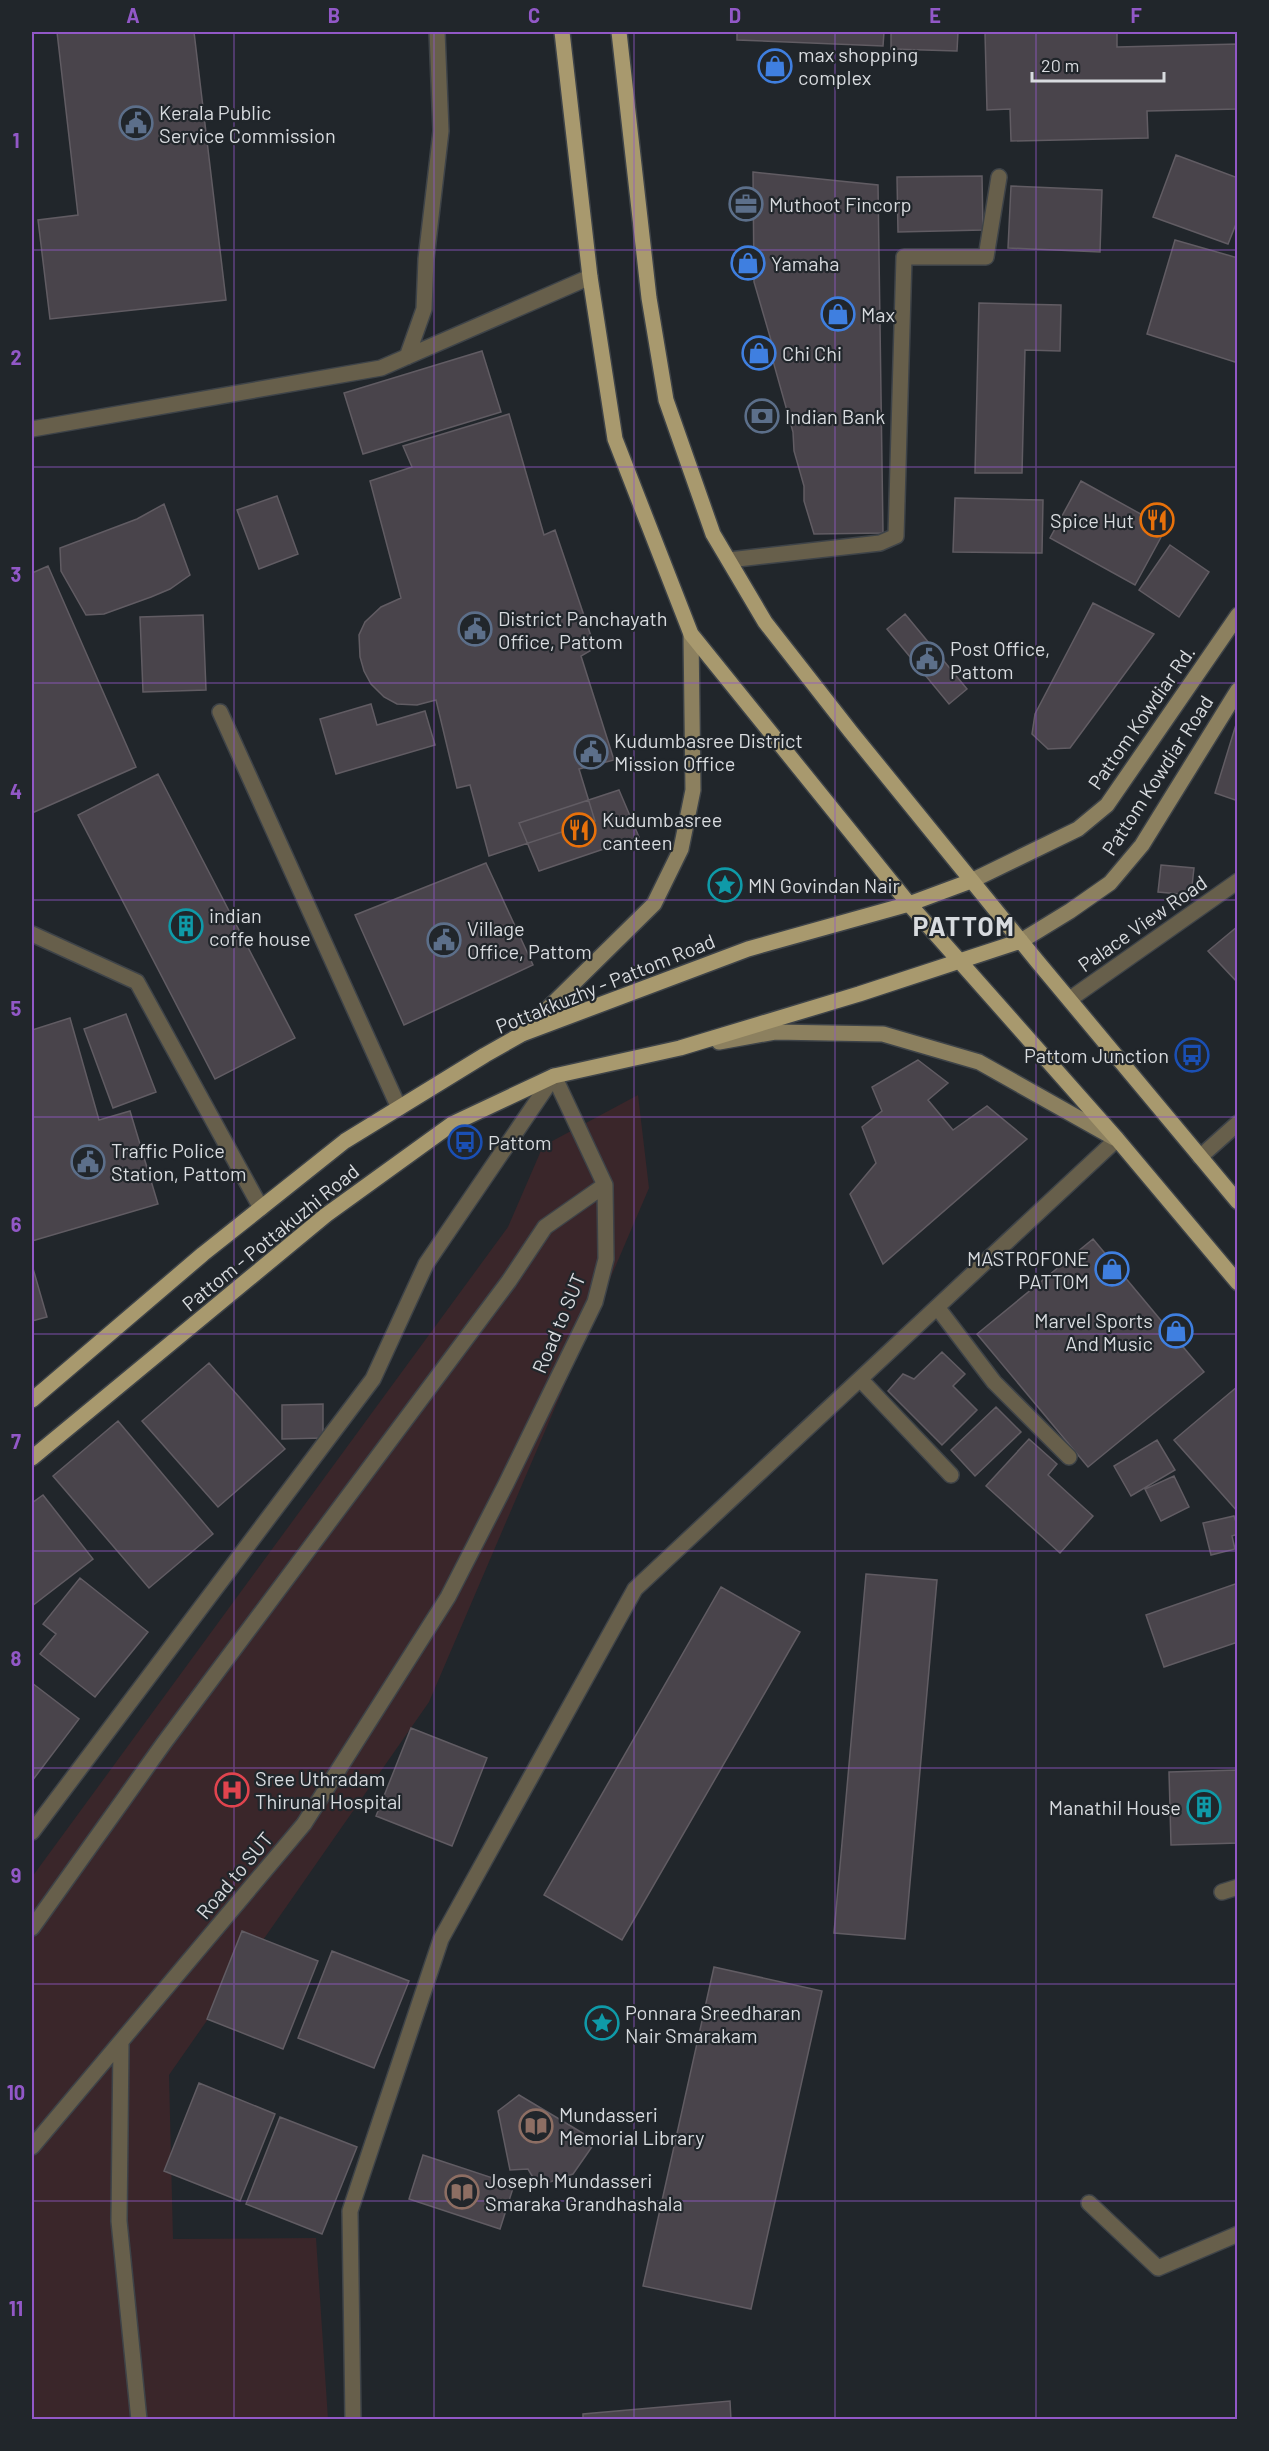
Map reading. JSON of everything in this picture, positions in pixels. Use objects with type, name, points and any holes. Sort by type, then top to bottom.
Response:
[{"type":"main road","points":[[562,32],[590,277],[615,439],[691,634],[909,904],[1117,1139],[1238,1283]]},
{"type":"main road","points":[[619,32],[649,298],[666,400],[713,534],[765,622],[971,881],[1238,1202]]},
{"type":"main road","name":"Pattom Kowdiar Rd.","points":[[971,881],[1078,829],[1107,805],[1238,615]]},
{"type":"main road","points":[[522,1035],[654,904],[681,849],[693,790],[691,634]]},
{"type":"main road","name":"Pattom Kowdiar Road","points":[[1021,941],[1110,883],[1142,845],[1238,690]]},
{"type":"main road","points":[[909,904],[971,881]]},
{"type":"main road","name":"Pottakkuzhy - Pattom Road","points":[[32,1400],[261,1208],[345,1142],[522,1035],[748,950],[909,904]]},
{"type":"main road","name":"Pattom - Pottakuzhi Road","points":[[32,1458],[334,1209],[452,1124],[554,1076],[680,1048],[961,962],[1021,941]]},
{"type":"main road","points":[[680,1048],[775,1032],[883,1035],[979,1062],[1117,1139]]},
{"type":"street","points":[[407,357],[424,309],[426,259],[441,131],[437,32]]},
{"type":"street","points":[[729,561],[880,543],[896,536],[904,257],[986,257],[999,177]]},
{"type":"street","points":[[32,429],[381,368],[590,277]]},
{"type":"street","points":[[220,712],[399,1108]]},
{"type":"street","name":"Palace View Road","points":[[1070,999],[1238,881]]},
{"type":"street","points":[[32,934],[137,982],[261,1208]]},
{"type":"street","points":[[32,1928],[164,1743],[502,1291],[545,1227],[605,1185],[554,1076]]},
{"type":"street","points":[[32,1832],[373,1379],[426,1264],[554,1076]]},
{"type":"street","points":[[1200,1157],[1238,1123]]},
{"type":"street","points":[[353,2420],[350,2211],[441,1939],[635,1589],[1117,1139]]},
{"type":"street","name":"Road to SUT","points":[[32,2147],[304,1824],[448,1597],[595,1302],[606,1259],[605,1185]]},
{"type":"street","points":[[937,1307],[994,1382],[1069,1457]]},
{"type":"street","points":[[860,1379],[951,1475]]},
{"type":"street","points":[[1222,1892],[1238,1887]]},
{"type":"street","points":[[121,2043],[119,2221],[139,2420]]},
{"type":"street","points":[[1089,2203],[1158,2268],[1238,2234]]},
{"type":"shaded area","name":"Sree Uthradam Thirunal Hospital","points":[[638,1095],[649,1188],[429,1702],[169,2075],[173,2239],[316,2238],[328,2419],[32,2420],[32,1877],[508,1227],[543,1146]]},
{"type":"building","name":"Kerala Public Service Commission","points":[[57,32],[194,32],[226,300],[50,319],[38,220],[78,215]]},
{"type":"building","name":"max shopping complex","points":[[737,32],[884,32],[883,46],[737,40]]},
{"type":"building","points":[[891,32],[958,32],[957,51],[891,49]]},
{"type":"building","points":[[1117,32],[1117,47],[1238,44],[1238,109],[1147,111],[1148,138],[1011,141],[1010,109],[987,110],[985,33]]},
{"type":"building","points":[[1176,155],[1238,178],[1238,219],[1228,244],[1153,217]]},
{"type":"building","points":[[753,172],[878,185],[883,533],[814,534],[804,501],[804,486],[794,451],[793,432],[773,361],[773,347],[754,282]]},
{"type":"building","points":[[982,176],[983,230],[898,232],[897,177]]},
{"type":"building","points":[[1011,186],[1102,190],[1100,252],[1008,248]]},
{"type":"building","points":[[1175,240],[1238,258],[1238,363],[1147,334]]},
{"type":"building","points":[[979,303],[1061,305],[1060,351],[1025,350],[1022,473],[975,473]]},
{"type":"building","points":[[482,351],[501,412],[363,454],[344,393]]},
{"type":"building","name":"District Panchayath Office, Pattom","points":[[509,414],[544,535],[555,530],[595,648],[581,656],[614,760],[579,769],[595,821],[489,856],[470,785],[457,788],[436,700],[417,705],[397,704],[384,697],[371,684],[364,671],[360,657],[359,635],[365,622],[381,607],[401,598],[370,481],[412,467],[403,446]]},
{"type":"building","points":[[1081,481],[1166,528],[1135,585],[1050,538]]},
{"type":"building","points":[[277,496],[298,554],[259,569],[237,510]]},
{"type":"building","points":[[955,498],[1043,500],[1042,553],[953,552]]},
{"type":"building","points":[[164,504],[190,575],[170,589],[151,597],[104,614],[86,615],[61,571],[60,548],[137,519]]},
{"type":"building","points":[[1170,545],[1209,572],[1179,617],[1139,590]]},
{"type":"building","points":[[48,566],[136,767],[32,813],[32,573]]},
{"type":"building","points":[[1093,603],[1154,634],[1070,748],[1048,749],[1032,734],[1035,714]]},
{"type":"building","name":"Post Office, Pattom","points":[[905,614],[967,689],[949,704],[887,629]]},
{"type":"building","points":[[203,615],[206,690],[143,692],[140,617]]},
{"type":"building","points":[[371,704],[377,725],[425,711],[435,745],[336,774],[320,719]]},
{"type":"building","points":[[1238,718],[1238,801],[1215,793]]},
{"type":"building","name":"indian coffe house","points":[[158,774],[295,1038],[215,1079],[78,815]]},
{"type":"building","name":"Kudumbasree canteen","points":[[619,790],[639,837],[539,871],[519,823]]},
{"type":"building","name":"Village Office, Pattom","points":[[486,863],[533,965],[404,1025],[355,915]]},
{"type":"building","points":[[1161,865],[1194,868],[1191,895],[1158,892]]},
{"type":"building","points":[[1238,926],[1238,983],[1208,951]]},
{"type":"building","points":[[126,1014],[156,1092],[113,1108],[84,1029]]},
{"type":"building","name":"Traffic Police Station, Pattom","points":[[70,1018],[99,1120],[130,1111],[158,1204],[32,1241],[32,1030]]},
{"type":"building","points":[[918,1060],[948,1083],[928,1100],[953,1130],[987,1106],[1027,1139],[883,1264],[850,1194],[876,1163],[862,1127],[882,1111],[872,1087]]},
{"type":"building","points":[[1093,1239],[1204,1372],[1088,1467],[977,1334]]},
{"type":"building","points":[[32,1265],[47,1317],[32,1321]]},
{"type":"building","points":[[942,1352],[965,1374],[953,1386],[977,1410],[942,1445],[888,1391],[903,1374],[914,1379]]},
{"type":"building","points":[[209,1363],[285,1449],[218,1507],[142,1421]]},
{"type":"building","points":[[1238,1386],[1238,1512],[1174,1440]]},
{"type":"building","points":[[323,1404],[323,1438],[282,1439],[282,1405]]},
{"type":"building","points":[[996,1407],[1021,1432],[975,1476],[951,1450]]},
{"type":"building","points":[[118,1421],[213,1534],[149,1588],[53,1476]]},
{"type":"building","points":[[1029,1439],[1057,1464],[1048,1475],[1093,1516],[1060,1553],[986,1486]]},
{"type":"building","points":[[1157,1440],[1175,1470],[1131,1496],[1114,1466]]},
{"type":"building","points":[[1174,1476],[1189,1507],[1161,1521],[1145,1489]]},
{"type":"building","points":[[43,1495],[93,1559],[32,1606],[32,1503]]},
{"type":"building","points":[[1234,1516],[1238,1528],[1238,1534],[1232,1536],[1235,1549],[1211,1555],[1203,1523]]},
{"type":"building","points":[[866,1574],[937,1580],[905,1939],[834,1933]]},
{"type":"building","points":[[80,1578],[148,1632],[95,1697],[40,1654],[56,1634],[43,1624]]},
{"type":"building","points":[[1238,1583],[1238,1642],[1164,1667],[1146,1615]]},
{"type":"building","points":[[721,1587],[800,1632],[622,1940],[544,1895]]},
{"type":"building","points":[[32,1683],[79,1719],[32,1781]]},
{"type":"building","points":[[411,1728],[487,1758],[452,1846],[376,1816]]},
{"type":"building","name":"Manathil House","points":[[1238,1770],[1238,1843],[1171,1845],[1169,1772]]},
{"type":"building","points":[[242,1931],[318,1961],[283,2049],[207,2019]]},
{"type":"building","points":[[332,1951],[409,1981],[374,2068],[298,2038]]},
{"type":"building","points":[[714,1967],[822,1991],[751,2309],[643,2286]]},
{"type":"building","points":[[199,2083],[275,2114],[240,2201],[164,2171]]},
{"type":"building","name":"Mundasseri Memorial Library","points":[[519,2095],[596,2141],[573,2174],[538,2186],[528,2169],[510,2170],[498,2111]]},
{"type":"building","points":[[280,2117],[357,2147],[322,2234],[246,2204]]},
{"type":"building","name":"Joseph Mundasseri Smaraka Grandhashala","points":[[423,2155],[514,2185],[500,2229],[409,2199]]},
{"type":"building","points":[[730,2401],[731,2420],[583,2420],[583,2414]]},
{"type":"place","name":"max shopping complex","points":[[775,66]]},
{"type":"place","name":"Kerala Public Service Commission","points":[[136,123]]},
{"type":"place","name":"Muthoot Fincorp","points":[[746,204]]},
{"type":"place","name":"Yamaha","points":[[748,263]]},
{"type":"place","name":"Max","points":[[838,314]]},
{"type":"place","name":"Chi Chi","points":[[759,353]]},
{"type":"place","name":"Indian Bank","points":[[762,416]]},
{"type":"place","name":"Spice Hut","points":[[1157,520]]},
{"type":"place","name":"District Panchayath Office, Pattom","points":[[475,629]]},
{"type":"place","name":"Post Office, Pattom","points":[[927,659]]},
{"type":"place","name":"Kudumbasree District Mission Office","points":[[591,752]]},
{"type":"place","name":"Kudumbasree canteen","points":[[579,830]]},
{"type":"place","name":"MN Govindan Nair","points":[[725,885]]},
{"type":"place","name":"indian coffe house","points":[[186,926]]},
{"type":"place","name":"Village Office, Pattom","points":[[444,940]]},
{"type":"place","name":"Pattom Junction","points":[[1192,1055]]},
{"type":"place","name":"Pattom","points":[[465,1142]]},
{"type":"place","name":"Traffic Police Station, Pattom","points":[[88,1162]]},
{"type":"place","name":"MASTROFONE PATTOM","points":[[1112,1269]]},
{"type":"place","name":"Marvel Sports And Music","points":[[1176,1331]]},
{"type":"place","name":"Sree Uthradam Thirunal Hospital","points":[[232,1790]]},
{"type":"place","name":"Manathil House","points":[[1204,1807]]},
{"type":"place","name":"Ponnara Sreedharan Nair Smarakam","points":[[602,2023]]},
{"type":"place","name":"Mundasseri Memorial Library","points":[[536,2126]]},
{"type":"place","name":"Joseph Mundasseri Smaraka Grandhashala","points":[[462,2192]]},
{"type":"district","name":"PATTOM","points":[[964,925]]}]
